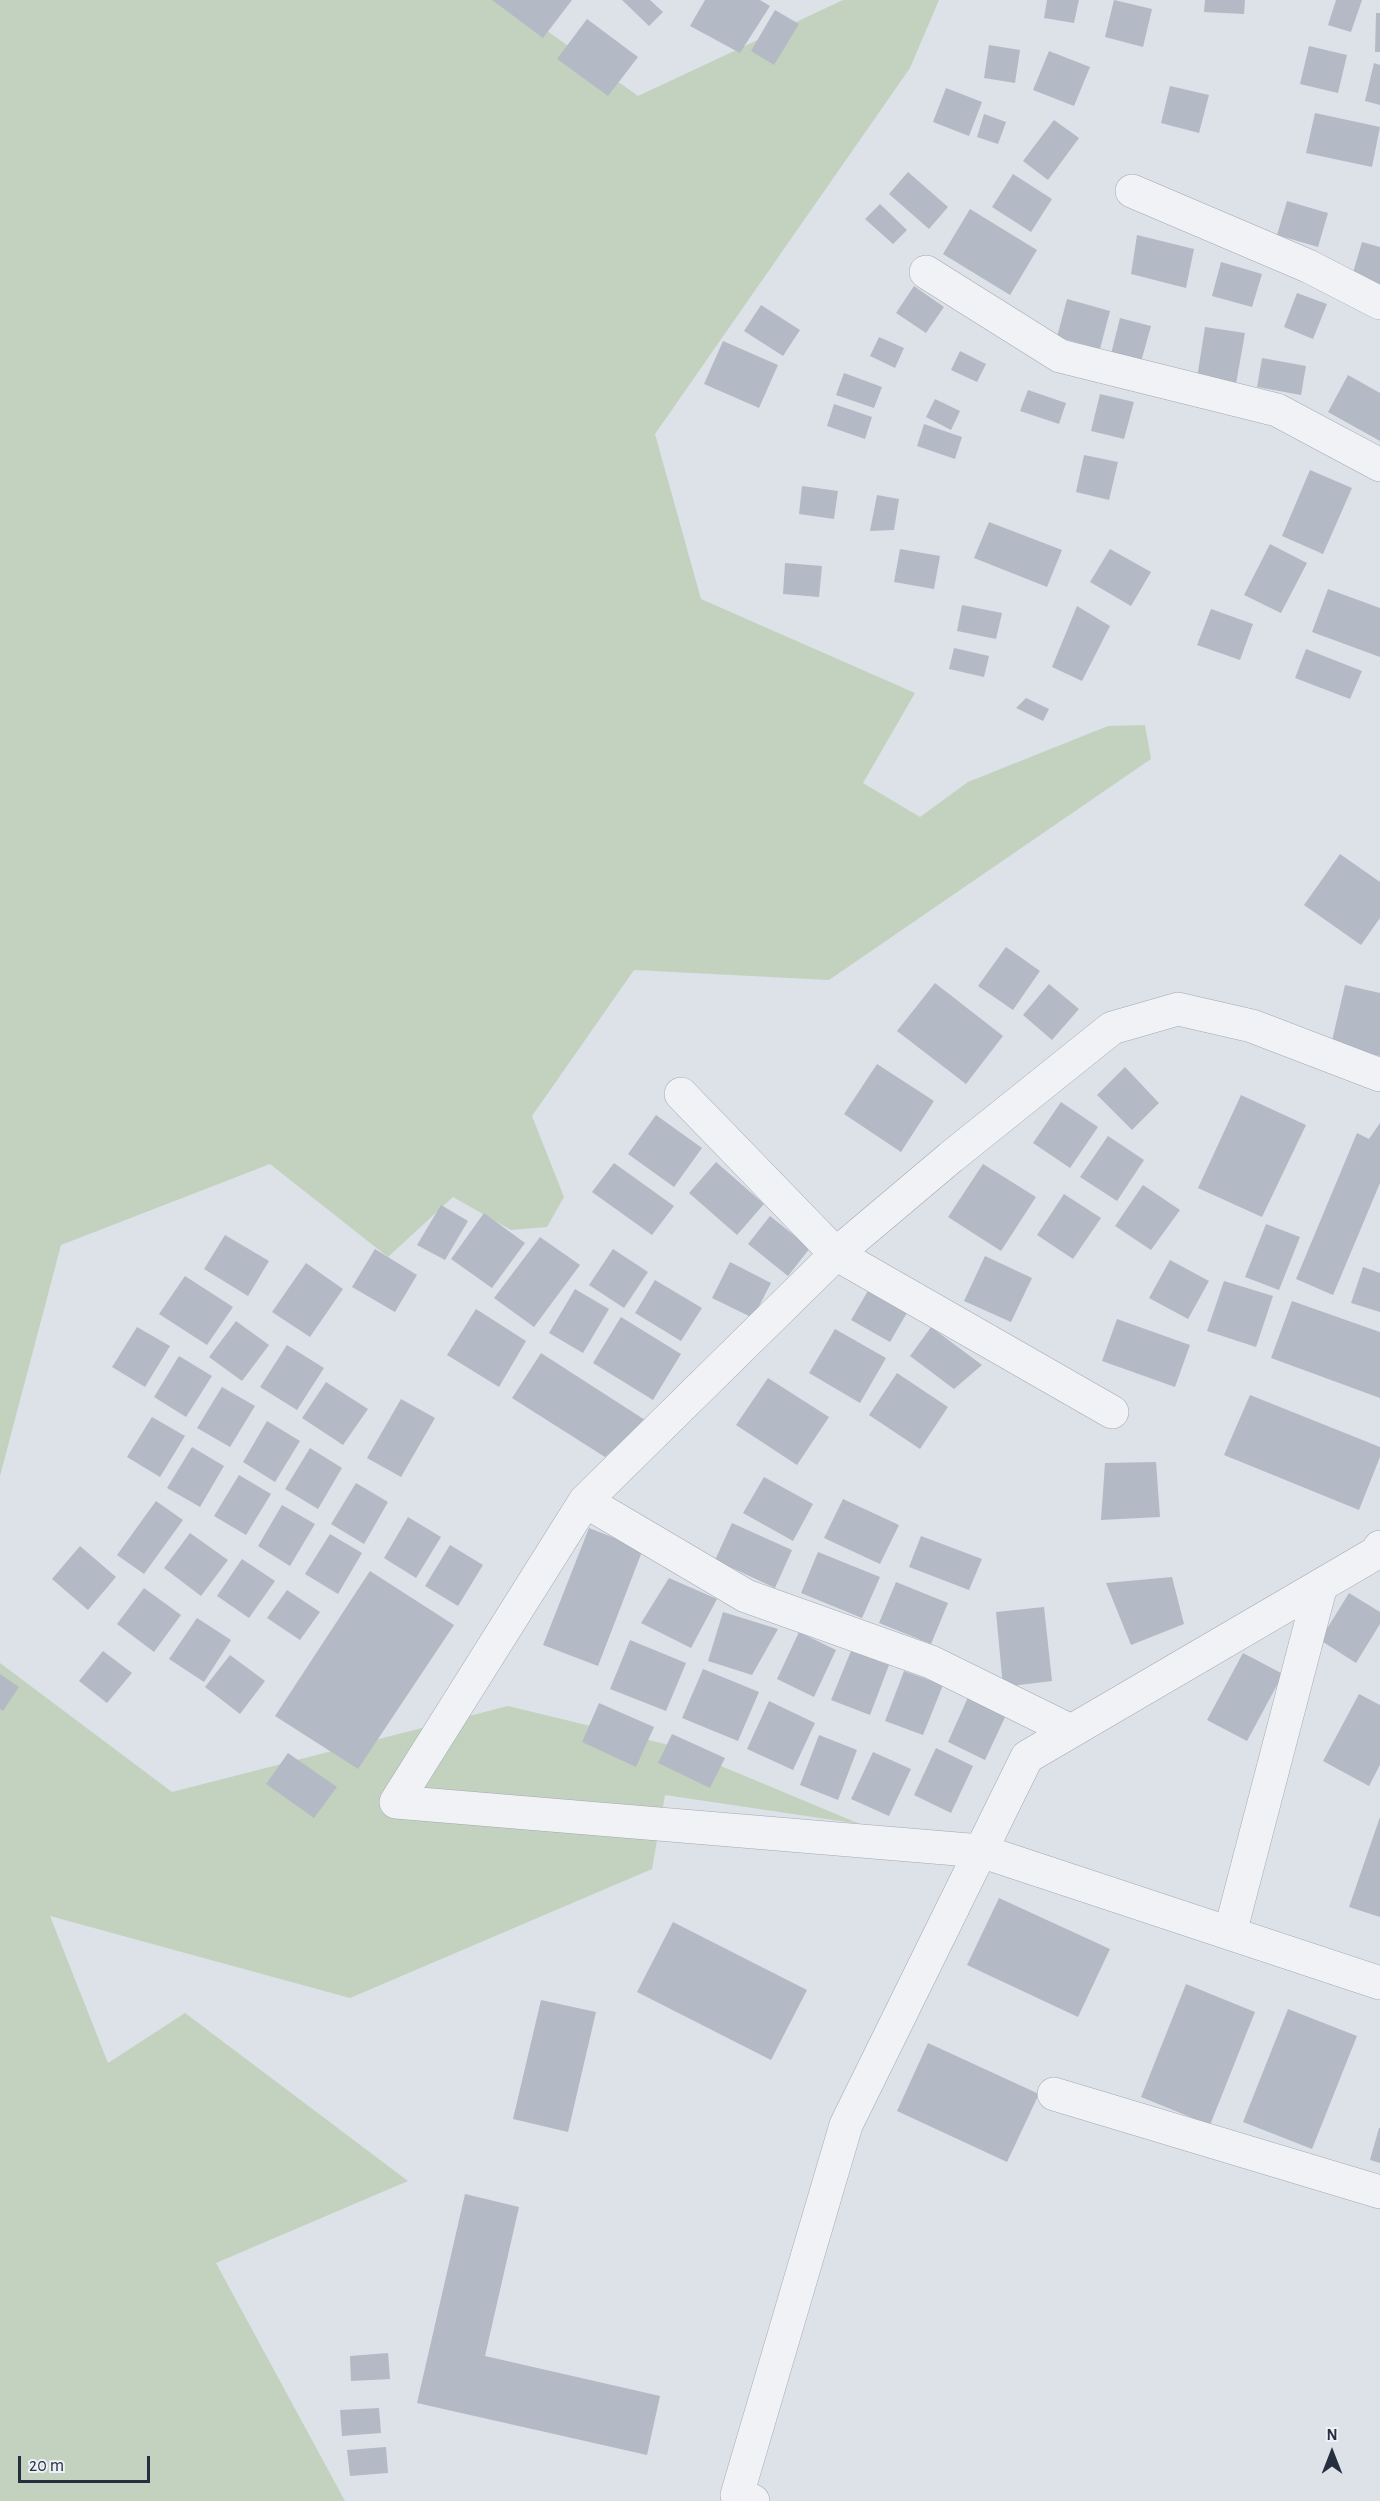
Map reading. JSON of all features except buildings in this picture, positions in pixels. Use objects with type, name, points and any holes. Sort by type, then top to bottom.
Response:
[{"type":"street","points":[[1132,191],[1308,266],[1380,303]]},
{"type":"street","points":[[926,272],[1060,356],[1277,410],[1380,465]]},
{"type":"street","points":[[1380,1076],[1252,1026],[1178,1010],[1112,1028],[951,1157],[836,1254],[585,1501],[396,1802],[981,1851],[1380,1983]]},
{"type":"street","points":[[681,1094],[836,1254],[1112,1412]]},
{"type":"street","points":[[585,1501],[746,1596],[931,1662],[1071,1731]]},
{"type":"street","points":[[753,2501],[737,2495],[846,2124],[1027,1757],[1376,1553],[1380,1547]]},
{"type":"street","points":[[1230,1933],[1321,1585]]},
{"type":"street","points":[[1054,2094],[1380,2192]]},
{"type":"green space","points":[[0,0],[504,0],[638,96],[843,0],[939,0],[910,68],[655,434],[701,599],[915,693],[863,783],[920,817],[968,782],[1108,726],[1145,725],[1151,759],[829,980],[634,970],[532,1116],[564,1197],[547,1227],[511,1230],[453,1197],[388,1257],[270,1164],[61,1245],[0,1476]]},
{"type":"green space","points":[[0,1663],[172,1792],[508,1706],[673,1746],[860,1824],[665,1795],[652,1869],[350,1998],[50,1916],[108,2063],[185,2013],[408,2181],[216,2263],[345,2501],[0,2501]]}]
